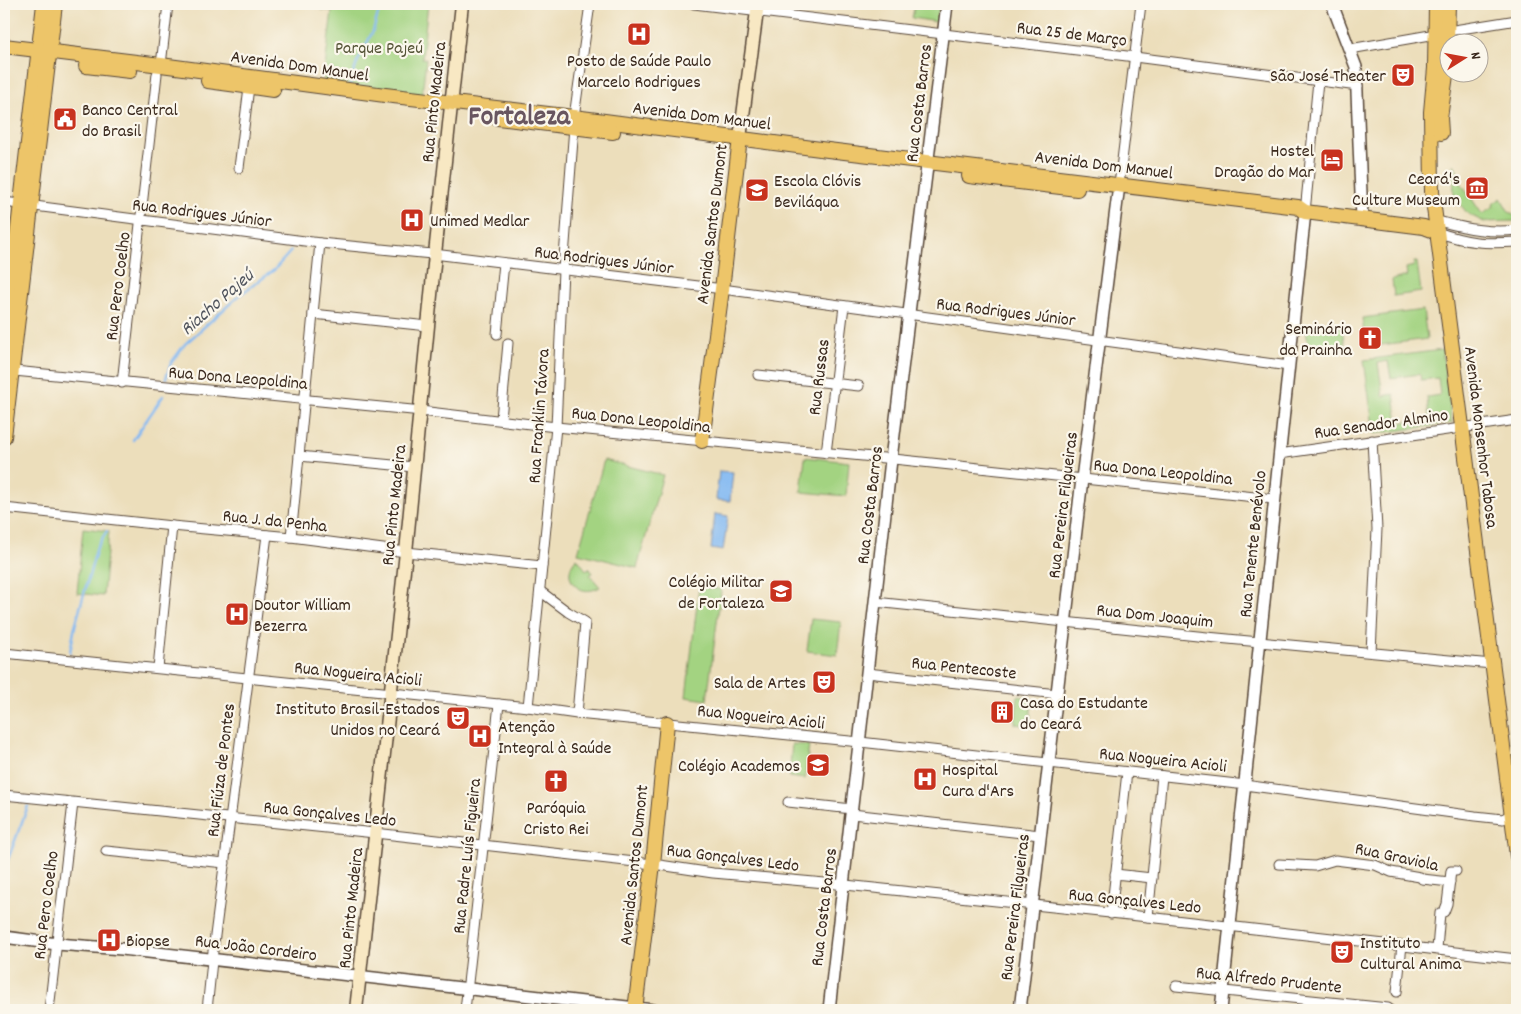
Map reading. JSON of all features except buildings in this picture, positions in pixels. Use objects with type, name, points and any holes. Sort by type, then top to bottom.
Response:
[{"type":"main road","points":[[44,4],[44,56]]},
{"type":"main road","points":[[4,437],[7,346],[44,56],[55,4]]},
{"type":"main road","name":"Rua Pinto Madeira","points":[[356,1010],[406,552],[434,254],[462,4]]},
{"type":"main road","points":[[1436,4],[1442,32]]},
{"type":"main road","points":[[1442,32],[1448,4]]},
{"type":"main road","name":"Avenida Santos Dumont","points":[[702,441],[757,11]]},
{"type":"main road","name":"Avenida Dom Manuel","points":[[4,46],[44,56]]},
{"type":"main road","name":"Avenida Dom Manuel","points":[[4,55],[44,56],[375,94],[450,107]]},
{"type":"main road","name":"Avenida Monsenhor Tabosa","points":[[1438,58],[1431,112],[1432,192],[1435,226],[1492,664],[1515,812],[1517,856]]},
{"type":"main road","name":"Avenida Dom Manuel","points":[[159,70],[249,87],[450,107],[1118,189],[1298,207],[1305,212],[1435,226]]},
{"type":"main road","name":"Avenida Santos Dumont","points":[[635,1009],[668,723]]},
{"type":"street","name":"Rua Pero Coelho","points":[[122,383],[140,221],[168,4]]},
{"type":"street","name":"Rua Franklin Távora","points":[[528,707],[556,427],[563,270],[574,122],[590,4]]},
{"type":"street","name":"Rua 25 de Março","points":[[694,4],[1358,86]]},
{"type":"street","name":"Rua Costa Barros","points":[[829,1010],[875,602],[948,4]]},
{"type":"street","name":"Rua Pereira Filgueiras","points":[[1020,1010],[1082,479],[1141,4]]},
{"type":"street","points":[[1332,4],[1356,67],[1362,219]]},
{"type":"street","points":[[1448,32],[1517,20]]},
{"type":"street","points":[[1350,49],[1438,34]]},
{"type":"street","name":"Rua Tenente Benévolo","points":[[1221,1010],[1318,81]]},
{"type":"street","points":[[239,168],[249,87]]},
{"type":"street","name":"Rua Rodrigues Júnior","points":[[4,202],[320,243],[434,254],[722,289],[1289,366]]},
{"type":"street","points":[[1435,226],[1496,232],[1517,230]]},
{"type":"street","points":[[1435,226],[1457,239],[1477,243],[1517,242]]},
{"type":"street","points":[[291,537],[320,243]]},
{"type":"street","points":[[497,334],[504,263]]},
{"type":"street","name":"Rua Russas","points":[[826,453],[844,306]]},
{"type":"street","points":[[313,314],[428,326]]},
{"type":"street","points":[[501,419],[508,343]]},
{"type":"street","name":"Rua Dona Leopoldina","points":[[7,370],[1274,499]]},
{"type":"street","points":[[758,375],[859,386]]},
{"type":"street","name":"Rua Senador Almino","points":[[1279,454],[1517,420]]},
{"type":"street","points":[[1372,440],[1377,529],[1372,652]]},
{"type":"street","points":[[299,456],[414,467]]},
{"type":"street","name":"Rua J. da Penha","points":[[4,508],[266,534],[406,552],[542,566]]},
{"type":"street","points":[[158,668],[172,526]]},
{"type":"street","name":"Rua Fiúza de Pontes","points":[[207,1010],[266,534]]},
{"type":"street","points":[[540,590],[568,612],[585,622],[578,714]]},
{"type":"street","name":"Rua Dom Joaquim","points":[[875,602],[1492,664]]},
{"type":"street","name":"Rua Nogueira Acioli","points":[[4,653],[860,742],[1244,785],[1475,816],[1503,818],[1515,812]]},
{"type":"street","name":"Rua Pentecoste","points":[[867,673],[1057,694]]},
{"type":"street","name":"Rua Padre Luís Figueira","points":[[465,1010],[499,704]]},
{"type":"street","points":[[1111,914],[1127,772]]},
{"type":"street","points":[[1148,917],[1162,776]]},
{"type":"street","name":"Rua Gonçalves Ledo","points":[[4,795],[375,833],[653,864],[712,873],[1148,917],[1517,958]]},
{"type":"street","points":[[788,802],[1040,835]]},
{"type":"street","name":"Rua Pero Coelho","points":[[49,1010],[73,803]]},
{"type":"street","points":[[106,851],[224,863]]},
{"type":"street","name":"Rua Graviola","points":[[1279,864],[1315,866],[1335,860],[1375,865],[1391,872],[1420,877],[1422,880],[1450,882]]},
{"type":"street","points":[[1437,949],[1440,913],[1444,912],[1447,904],[1451,872],[1456,871]]},
{"type":"street","points":[[1115,874],[1152,878]]},
{"type":"street","name":"Rua João Cordeiro","points":[[4,937],[653,1010]]},
{"type":"street","points":[[1397,992],[1402,945]]},
{"type":"street","name":"Rua Alfredo Prudente","points":[[1176,986],[1390,1010]]},
{"type":"green space","name":"Parque Pajeú","points":[[322,4],[428,4],[422,58],[426,59],[422,95],[323,83],[332,11],[322,10]]},
{"type":"green space","points":[[915,4],[939,6],[937,22],[912,18]]},
{"type":"green space","points":[[1454,164],[1458,171],[1455,174],[1482,214],[1494,207],[1493,204],[1501,198],[1509,212],[1517,218],[1517,221],[1484,222],[1468,214],[1454,197]]},
{"type":"green space","points":[[1414,262],[1417,262],[1421,292],[1394,296],[1392,280],[1407,276],[1406,268],[1414,266]]},
{"type":"green space","points":[[1423,310],[1427,339],[1366,347],[1362,318]]},
{"type":"green space","points":[[1342,326],[1345,347],[1309,351],[1306,330]]},
{"type":"green space","points":[[1442,350],[1452,423],[1374,434],[1364,360]],"holes":[[[1388,361],[1391,378],[1420,374],[1421,380],[1438,378],[1440,395],[1427,397],[1429,419],[1398,423],[1394,394],[1383,396],[1378,363]]]},
{"type":"green space","points":[[805,457],[849,462],[846,496],[801,492]]},
{"type":"green space","points":[[604,460],[663,475],[637,568],[578,553]]},
{"type":"green space","points":[[83,528],[109,531],[103,596],[77,593]]},
{"type":"green space","points":[[577,558],[586,570],[589,568],[593,573],[590,575],[600,587],[585,590],[578,588],[574,584],[570,572]]},
{"type":"green space","points":[[699,587],[719,589],[721,591],[707,700],[686,697]]},
{"type":"green space","points":[[811,619],[841,622],[837,655],[807,651]]},
{"type":"green space","points":[[1018,696],[1032,698],[1030,726],[1015,724]]},
{"type":"green space","points":[[792,744],[809,745],[805,779],[789,777]]},
{"type":"water","points":[[719,471],[733,472],[730,501],[716,500]]},
{"type":"water","points":[[715,514],[728,516],[723,551],[711,549]]},
{"type":"waterway","name":"Riacho Pajeú","points":[[350,84],[357,63],[373,31],[381,4]]},
{"type":"waterway","name":"Riacho Pajeú","points":[[166,378],[171,363],[185,344],[241,294],[274,270],[291,251]]},
{"type":"waterway","name":"Riacho Pajeú","points":[[133,440],[163,396]]},
{"type":"waterway","name":"Riacho Pajeú","points":[[70,652],[75,626],[97,547],[107,531]]},
{"type":"waterway","name":"Riacho Pajeú","points":[[5,867],[28,806]]},
{"type":"place","name":"Posto de Saúde Paulo Marcelo Rodrigues","points":[[639,34]]},
{"type":"place","name":"São José Theater","points":[[1403,75]]},
{"type":"place","name":"Banco Central do Brasil","points":[[65,119]]},
{"type":"place","name":"Hostel Dragão do Mar","points":[[1332,160]]},
{"type":"place","name":"Ceará's Culture Museum","points":[[1477,188]]},
{"type":"place","name":"Escola Clóvis Beviláqua","points":[[757,190]]},
{"type":"place","name":"Unimed Medlar","points":[[412,220]]},
{"type":"place","name":"Seminário da Prainha","points":[[1370,338]]},
{"type":"place","name":"Colégio Militar de Fortaleza","points":[[781,591]]},
{"type":"place","name":"Doutor William Bezerra","points":[[237,614]]},
{"type":"place","name":"Sala de Artes","points":[[824,682]]},
{"type":"place","name":"Casa do Estudante do Ceará","points":[[1002,712]]},
{"type":"place","name":"Instituto Brasil-Estados Unidos no Ceará","points":[[458,718]]},
{"type":"place","name":"Atenção Integral à Saúde","points":[[480,736]]},
{"type":"place","name":"Colégio Academos","points":[[818,765]]},
{"type":"place","name":"Hospital Cura d'Ars","points":[[925,779]]},
{"type":"place","name":"Paróquia Cristo Rei","points":[[556,781]]},
{"type":"place","name":"Biopse","points":[[109,940]]},
{"type":"place","name":"Instituto Cultural Anima","points":[[1342,952]]},
{"type":"district","name":"Fortaleza","points":[[519,114]]}]
